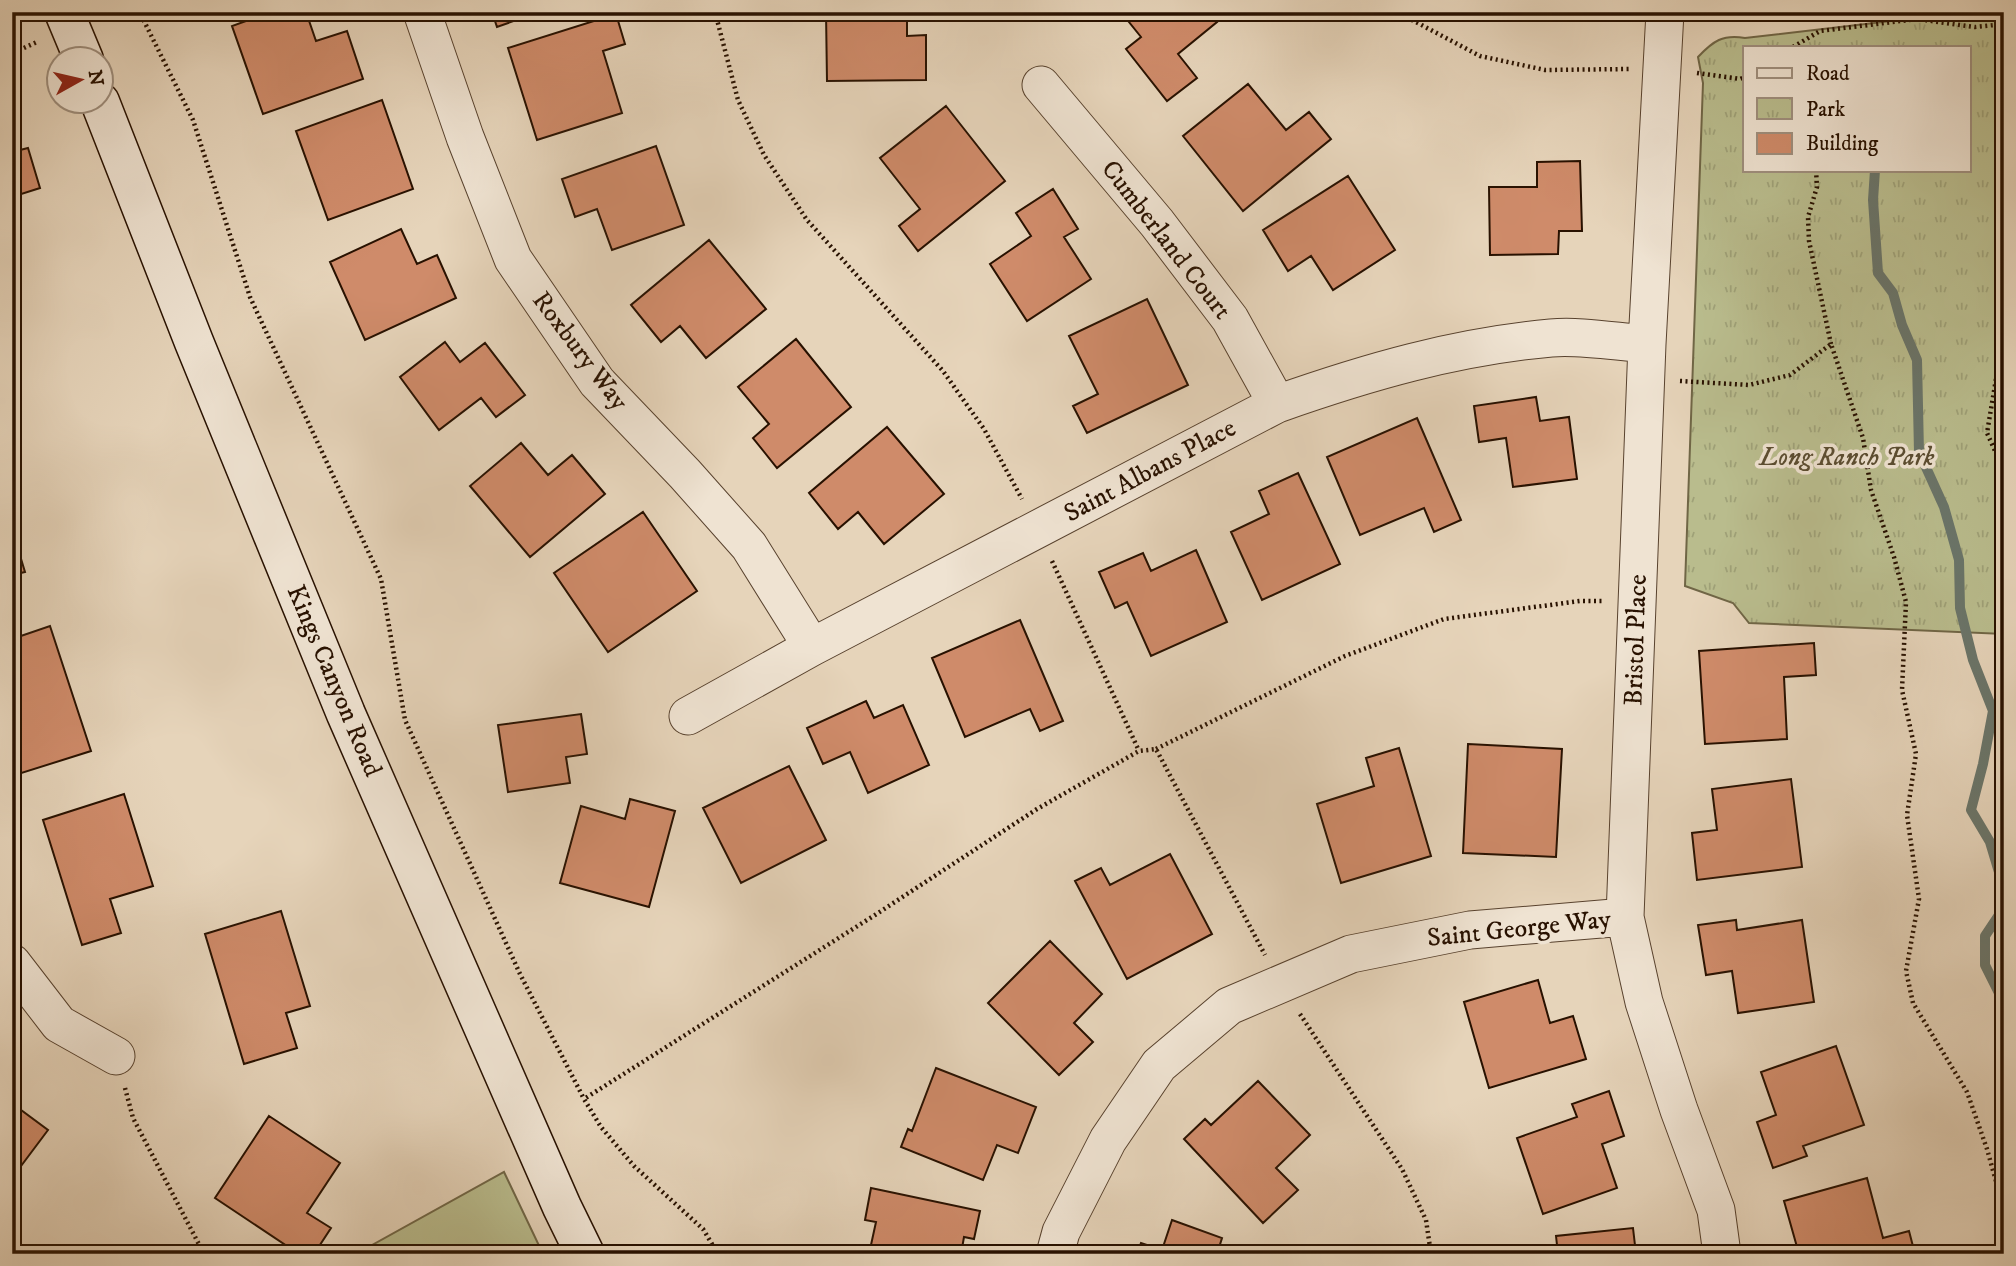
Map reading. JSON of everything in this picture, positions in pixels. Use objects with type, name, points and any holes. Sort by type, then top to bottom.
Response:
[{"type":"street","points":[[64,12],[78,46]]},
{"type":"street","name":"Roxbury Way","points":[[422,12],[465,137],[513,259],[597,382],[749,546],[812,647]]},
{"type":"street","name":"Bristol Place","points":[[1665,12],[1646,361],[1625,917],[1644,1002],[1679,1110],[1716,1210],[1722,1254]]},
{"type":"street","name":"Cumberland Court","points":[[1041,85],[1157,223],[1230,319],[1277,404]]},
{"type":"street","name":"Kings Canyon Road","points":[[105,116],[194,342],[346,714],[585,1254]]},
{"type":"street","name":"Saint Albans Place","points":[[688,716],[812,647],[1277,404],[1354,376],[1428,357],[1553,338],[1646,361]]},
{"type":"street","name":"Saint George Way","points":[[1055,1254],[1061,1232],[1108,1140],[1159,1065],[1229,1006],[1351,954],[1470,930],[1625,917]]},
{"type":"street","points":[[12,963],[60,1024],[116,1056]]},
{"type":"path","points":[[150,12],[140,14],[193,120],[250,296],[381,579],[405,720],[520,974],[601,1127],[634,1166],[702,1229],[718,1254]]},
{"type":"path","points":[[715,12],[738,100],[764,155],[807,220],[943,371],[984,429],[1037,529],[1139,751]]},
{"type":"path","points":[[1397,12],[1480,56],[1545,70],[1662,69],[1743,77]]},
{"type":"path","points":[[1795,46],[1820,31],[1917,19],[1975,27],[2004,24]]},
{"type":"path","points":[[1816,172],[1817,187],[1808,217],[1809,241],[1831,344],[1863,438],[1871,490],[1906,602],[1902,691],[1916,754],[1907,815],[1919,900],[1906,971],[1913,1003],[1967,1092],[2004,1210]]},
{"type":"path","points":[[1646,361],[1749,385],[1790,375],[1831,344]]},
{"type":"path","points":[[2004,353],[1997,373],[1987,433],[2004,471]]},
{"type":"path","points":[[584,1099],[1037,809],[1139,751],[1156,749],[1345,656],[1444,619],[1580,601],[1637,600]]},
{"type":"path","points":[[1156,749],[1280,983],[1402,1169],[1426,1220],[1431,1254]]},
{"type":"path","points":[[116,1056],[133,1118],[204,1254]]},
{"type":"green space","name":"Long Ranch Park","points":[[1968,12],[2004,12],[2004,634],[1749,623],[1733,603],[1685,586],[1703,83],[1698,57],[1719,40],[1730,37],[1745,38]]},
{"type":"green space","points":[[504,1172],[543,1254],[356,1254]]},
{"type":"building","points":[[271,12],[306,12],[316,41],[347,31],[363,79],[263,114],[232,26]]},
{"type":"building","points":[[492,12],[536,12],[536,13],[497,27]]},
{"type":"building","points":[[826,12],[907,12],[907,36],[926,35],[926,80],[827,81]]},
{"type":"building","points":[[1130,12],[1209,12],[1217,22],[1178,54],[1197,78],[1167,101],[1126,49],[1141,37],[1125,17]]},
{"type":"building","points":[[616,14],[625,44],[603,51],[622,113],[537,140],[508,48]]},
{"type":"building","points":[[1248,84],[1286,130],[1309,112],[1331,139],[1243,211],[1183,136]]},
{"type":"building","points":[[382,100],[413,189],[328,220],[296,131]]},
{"type":"building","points":[[946,106],[1005,181],[918,251],[899,226],[920,209],[880,158]]},
{"type":"building","points":[[656,146],[684,225],[612,250],[597,209],[575,217],[562,179]]},
{"type":"building","points":[[28,148],[40,188],[12,197],[12,152]]},
{"type":"building","points":[[1580,161],[1582,231],[1559,231],[1558,254],[1490,255],[1489,187],[1537,187],[1537,162]]},
{"type":"building","points":[[1348,176],[1395,250],[1333,290],[1311,256],[1288,271],[1263,230]]},
{"type":"building","points":[[1053,189],[1078,229],[1064,237],[1091,279],[1027,321],[990,264],[1031,236],[1016,213]]},
{"type":"building","points":[[401,229],[417,264],[437,255],[456,298],[365,340],[330,262]]},
{"type":"building","points":[[709,240],[766,309],[706,358],[680,326],[661,342],[631,305]]},
{"type":"building","points":[[1147,299],[1188,385],[1087,433],[1073,406],[1098,394],[1069,336]]},
{"type":"building","points":[[796,339],[851,407],[777,468],[753,438],[769,424],[738,387]]},
{"type":"building","points":[[445,342],[460,362],[485,343],[525,395],[496,417],[481,398],[439,430],[400,377]]},
{"type":"building","points":[[1536,397],[1540,421],[1569,417],[1577,479],[1513,487],[1506,438],[1479,442],[1474,406]]},
{"type":"building","points":[[1417,418],[1461,520],[1434,532],[1424,508],[1360,535],[1327,457]]},
{"type":"building","points":[[887,427],[944,494],[884,544],[858,512],[838,529],[809,493]]},
{"type":"building","points":[[521,443],[548,475],[572,455],[605,494],[530,557],[470,486]]},
{"type":"building","points":[[1298,473],[1340,564],[1262,600],[1231,532],[1269,514],[1259,491]]},
{"type":"building","points":[[643,512],[697,591],[608,652],[554,573]]},
{"type":"building","points":[[12,529],[25,572],[12,575]]},
{"type":"building","points":[[1196,550],[1227,622],[1151,656],[1127,602],[1115,608],[1099,572],[1143,553],[1151,571]]},
{"type":"building","points":[[1020,620],[1063,721],[1040,731],[1030,709],[965,737],[932,658]]},
{"type":"building","points":[[50,626],[91,751],[12,776],[12,639]]},
{"type":"building","points":[[1814,643],[1816,675],[1784,677],[1787,739],[1705,744],[1699,651]]},
{"type":"building","points":[[866,701],[874,718],[903,705],[929,765],[868,793],[850,752],[823,764],[807,728]]},
{"type":"building","points":[[581,714],[587,754],[566,757],[570,783],[508,792],[498,725]]},
{"type":"building","points":[[1468,744],[1562,749],[1556,857],[1463,853]]},
{"type":"building","points":[[1399,748],[1431,856],[1341,883],[1317,804],[1374,786],[1366,758]]},
{"type":"building","points":[[789,766],[826,840],[741,883],[703,808]]},
{"type":"building","points":[[1791,779],[1802,867],[1697,880],[1692,833],[1717,830],[1712,789]]},
{"type":"building","points":[[124,794],[153,886],[110,899],[121,933],[82,945],[43,820]]},
{"type":"building","points":[[630,799],[675,811],[649,907],[560,883],[581,806],[625,819]]},
{"type":"building","points":[[1170,854],[1212,934],[1127,979],[1075,881],[1101,868],[1110,885]]},
{"type":"building","points":[[281,911],[310,1006],[286,1013],[297,1048],[244,1064],[205,934]]},
{"type":"building","points":[[1736,920],[1737,930],[1802,920],[1814,1002],[1738,1013],[1732,971],[1706,975],[1698,925]]},
{"type":"building","points":[[1050,941],[1102,994],[1074,1023],[1093,1042],[1059,1075],[988,1003]]},
{"type":"building","points":[[1538,980],[1550,1023],[1573,1016],[1586,1059],[1489,1088],[1464,1002]]},
{"type":"building","points":[[1836,1046],[1864,1125],[1803,1146],[1807,1156],[1773,1168],[1757,1122],[1776,1115],[1761,1072]]},
{"type":"building","points":[[936,1068],[1036,1107],[1018,1153],[997,1145],[983,1180],[901,1147],[908,1129],[912,1131]]},
{"type":"building","points":[[1258,1081],[1310,1135],[1276,1168],[1298,1190],[1263,1223],[1184,1139],[1205,1119],[1211,1125]]},
{"type":"building","points":[[12,1091],[19,1096],[13,1104],[48,1130],[12,1178]]},
{"type":"building","points":[[1609,1091],[1624,1136],[1602,1144],[1617,1188],[1543,1214],[1517,1138],[1577,1117],[1572,1104]]},
{"type":"building","points":[[269,1116],[340,1163],[307,1213],[331,1228],[314,1254],[299,1254],[215,1198]]},
{"type":"building","points":[[1867,1178],[1883,1238],[1909,1231],[1915,1254],[1799,1254],[1784,1201]]},
{"type":"building","points":[[871,1188],[980,1211],[974,1239],[964,1237],[961,1254],[869,1254],[876,1222],[865,1220]]},
{"type":"building","points":[[1172,1220],[1222,1238],[1217,1254],[1137,1254],[1141,1243],[1162,1250]]},
{"type":"building","points":[[1633,1228],[1636,1254],[1558,1254],[1556,1236]]},
{"type":"waterway","points":[[1875,172],[1873,200],[1878,273],[1893,293],[1902,325],[1917,360],[1919,452],[1944,507],[1959,560],[1960,608],[1973,660],[1993,711],[1971,810],[1990,842],[2002,882],[1999,915],[1985,936],[1985,965],[2004,1003]]}]
